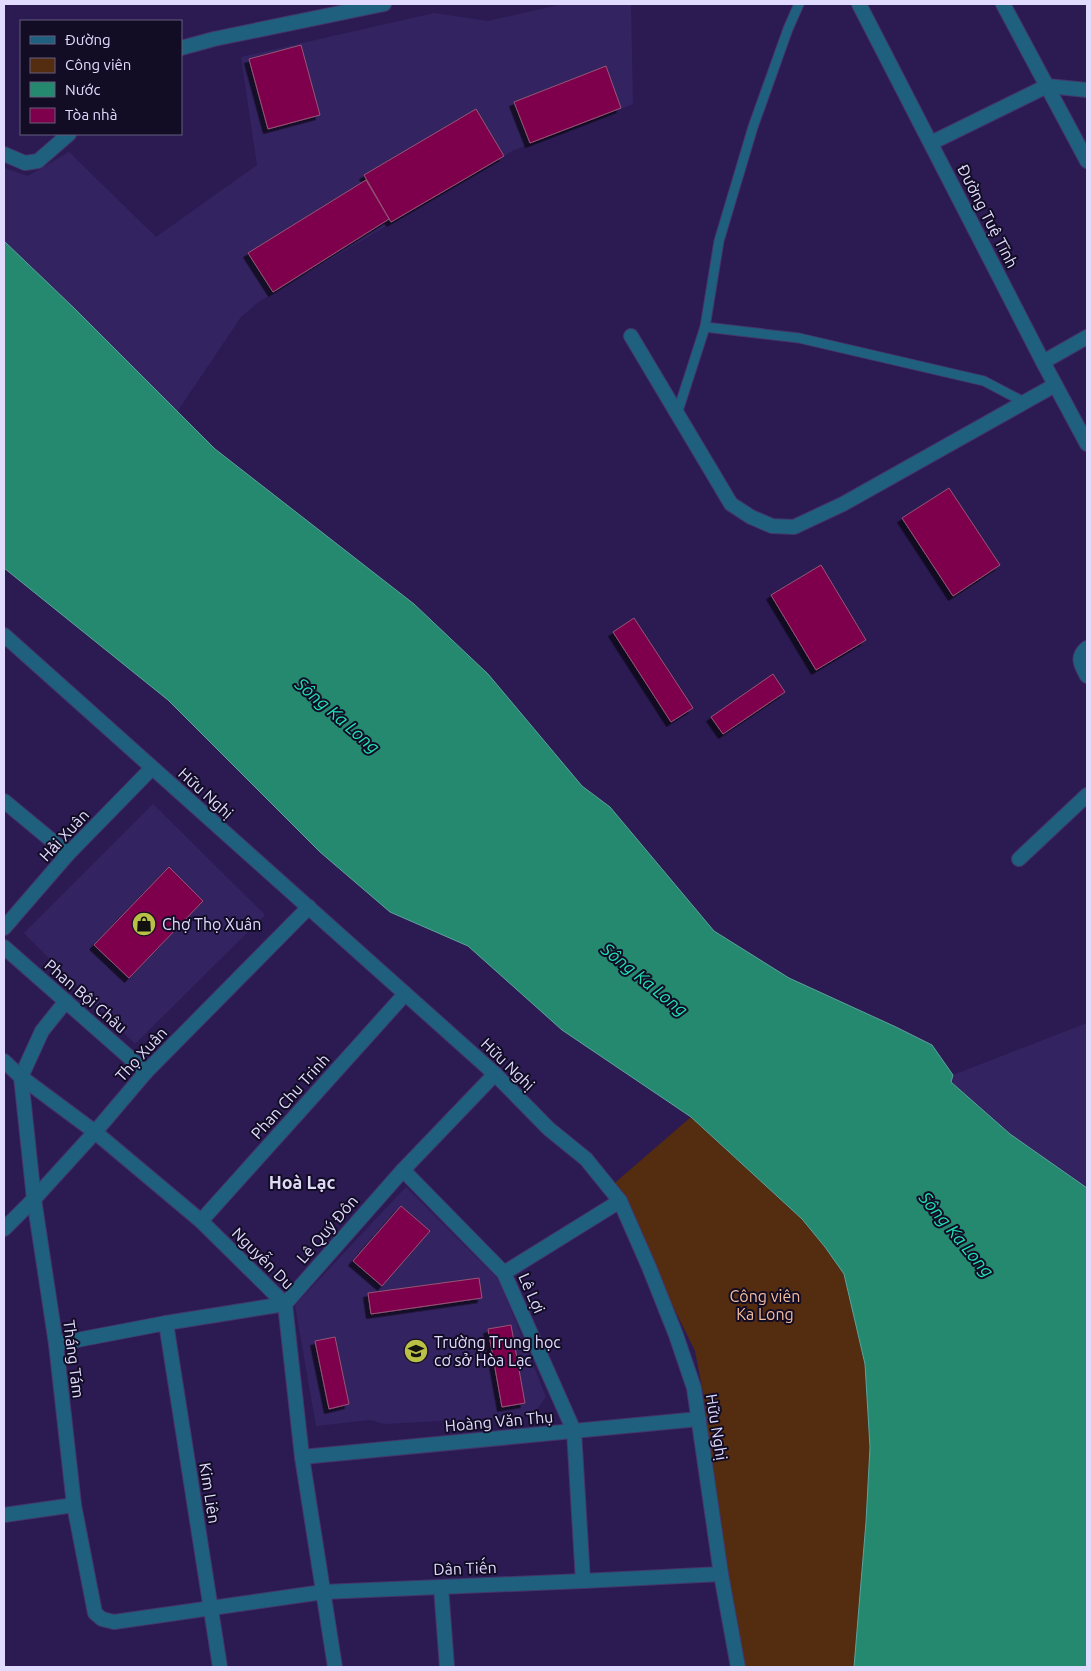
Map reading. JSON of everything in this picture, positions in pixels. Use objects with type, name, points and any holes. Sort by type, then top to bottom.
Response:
[{"type":"street","points":[[182,48],[214,39],[384,4]]},
{"type":"street","name":"Đường Tuệ Tĩnh","points":[[859,4],[1087,444]]},
{"type":"street","points":[[1003,4],[1087,161]]},
{"type":"street","points":[[930,143],[1047,86],[1087,90]]},
{"type":"street","points":[[4,154],[25,162],[38,161],[68,135]]},
{"type":"street","points":[[631,336],[731,504],[751,517],[772,526],[794,528],[843,504],[1055,385]]},
{"type":"street","points":[[1043,362],[1087,337]]},
{"type":"street","name":"Hữu Nghị","points":[[4,635],[495,1074],[550,1129],[586,1158],[620,1201],[676,1335],[694,1388],[721,1574],[738,1667]]},
{"type":"street","points":[[1087,648],[1080,656],[1080,662],[1087,676]]},
{"type":"street","name":"Hải Xuân","points":[[4,928],[68,854],[152,768]]},
{"type":"street","points":[[1019,859],[1087,795]]},
{"type":"street","points":[[4,801],[68,854]]},
{"type":"street","name":"Thọ Xuân","points":[[4,1229],[95,1132],[146,1072],[309,907]]},
{"type":"street","name":"Phan Bội Châu","points":[[4,947],[146,1072]]},
{"type":"street","name":"Phan Chu Trinh","points":[[201,1221],[405,994]]},
{"type":"street","points":[[21,1077],[42,1031],[66,1001]]},
{"type":"street","name":"Nguyễn Du","points":[[4,1061],[21,1077],[95,1132],[201,1221],[286,1304],[302,1457],[335,1667]]},
{"type":"street","name":"Lê Quý Đôn","points":[[286,1304],[403,1170],[495,1074]]},
{"type":"street","name":"Tháng Tám","points":[[21,1077],[34,1199],[56,1344],[74,1505],[95,1613],[102,1619],[114,1622],[211,1607]]},
{"type":"street","name":"Lê Lợi","points":[[403,1170],[504,1272],[574,1432],[583,1581]]},
{"type":"street","points":[[504,1272],[620,1201]]},
{"type":"street","points":[[56,1344],[166,1323],[286,1304]]},
{"type":"street","name":"Kim Liên","points":[[166,1323],[220,1667]]},
{"type":"street","name":"Hoàng Văn Thụ","points":[[302,1457],[699,1419]]},
{"type":"street","points":[[4,1515],[74,1505]]},
{"type":"street","name":"Dân Tiến","points":[[211,1607],[323,1592],[721,1574]]},
{"type":"street","points":[[441,1587],[447,1667]]},
{"type":"lane","points":[[677,414],[706,327],[719,241],[753,127],[788,29],[799,4]]},
{"type":"lane","points":[[706,327],[799,338],[984,381],[1024,402]]},
{"type":"shaded area","points":[[563,4],[631,4],[633,104],[512,151],[257,303],[241,317],[177,412],[4,241],[4,168],[28,176],[69,152],[156,237],[257,165],[241,57],[434,13],[488,21]]},
{"type":"shaded area","name":"Chợ Thọ Xuân","points":[[153,804],[265,915],[135,1044],[24,933]]},
{"type":"shaded area","points":[[1087,1023],[1087,1188],[1010,1134],[951,1082],[953,1075]]},
{"type":"shaded area","name":"Trường Trung học cơ sở Hòa Lạc","points":[[406,1187],[499,1280],[546,1397],[532,1416],[385,1424],[370,1420],[316,1426],[295,1305]]},
{"type":"green space","name":"Công viên Ka Long","points":[[691,1117],[802,1219],[844,1274],[865,1364],[870,1447],[854,1667],[731,1667],[704,1398],[695,1351],[653,1266],[610,1187]]},
{"type":"water","name":"Sông Ka Long","points":[[4,241],[215,449],[414,604],[488,674],[582,786],[610,807],[714,931],[789,978],[932,1045],[953,1075],[951,1082],[1010,1134],[1087,1188],[1087,1667],[854,1667],[870,1447],[865,1364],[844,1274],[825,1247],[802,1219],[691,1117],[562,1030],[468,946],[390,912],[320,852],[168,700],[4,568]]},
{"type":"building","points":[[301,45],[320,115],[268,129],[249,59]]},
{"type":"building","points":[[606,66],[621,108],[530,143],[514,102]]},
{"type":"building","points":[[476,109],[504,156],[391,222],[364,175]]},
{"type":"building","points":[[366,180],[389,219],[273,292],[248,253]]},
{"type":"building","points":[[949,488],[1000,565],[953,596],[902,518]]},
{"type":"building","points":[[821,565],[866,640],[816,670],[771,595]]},
{"type":"building","points":[[634,618],[693,708],[671,722],[613,632]]},
{"type":"building","points":[[773,674],[785,692],[723,734],[711,717]]},
{"type":"building","points":[[169,867],[203,901],[129,978],[94,945]]},
{"type":"building","points":[[401,1206],[430,1231],[382,1286],[353,1261]]},
{"type":"building","points":[[479,1278],[482,1298],[371,1314],[368,1293]]},
{"type":"building","points":[[511,1325],[525,1403],[502,1407],[488,1329]]},
{"type":"building","points":[[335,1337],[349,1404],[329,1409],[315,1341]]},
{"type":"place","name":"Chợ Thọ Xuân","points":[[144,924]]},
{"type":"place","name":"Trường Trung học cơ sở Hòa Lạc","points":[[416,1351]]},
{"type":"district","name":"Hoà Lạc","points":[[302,1182]]}]
